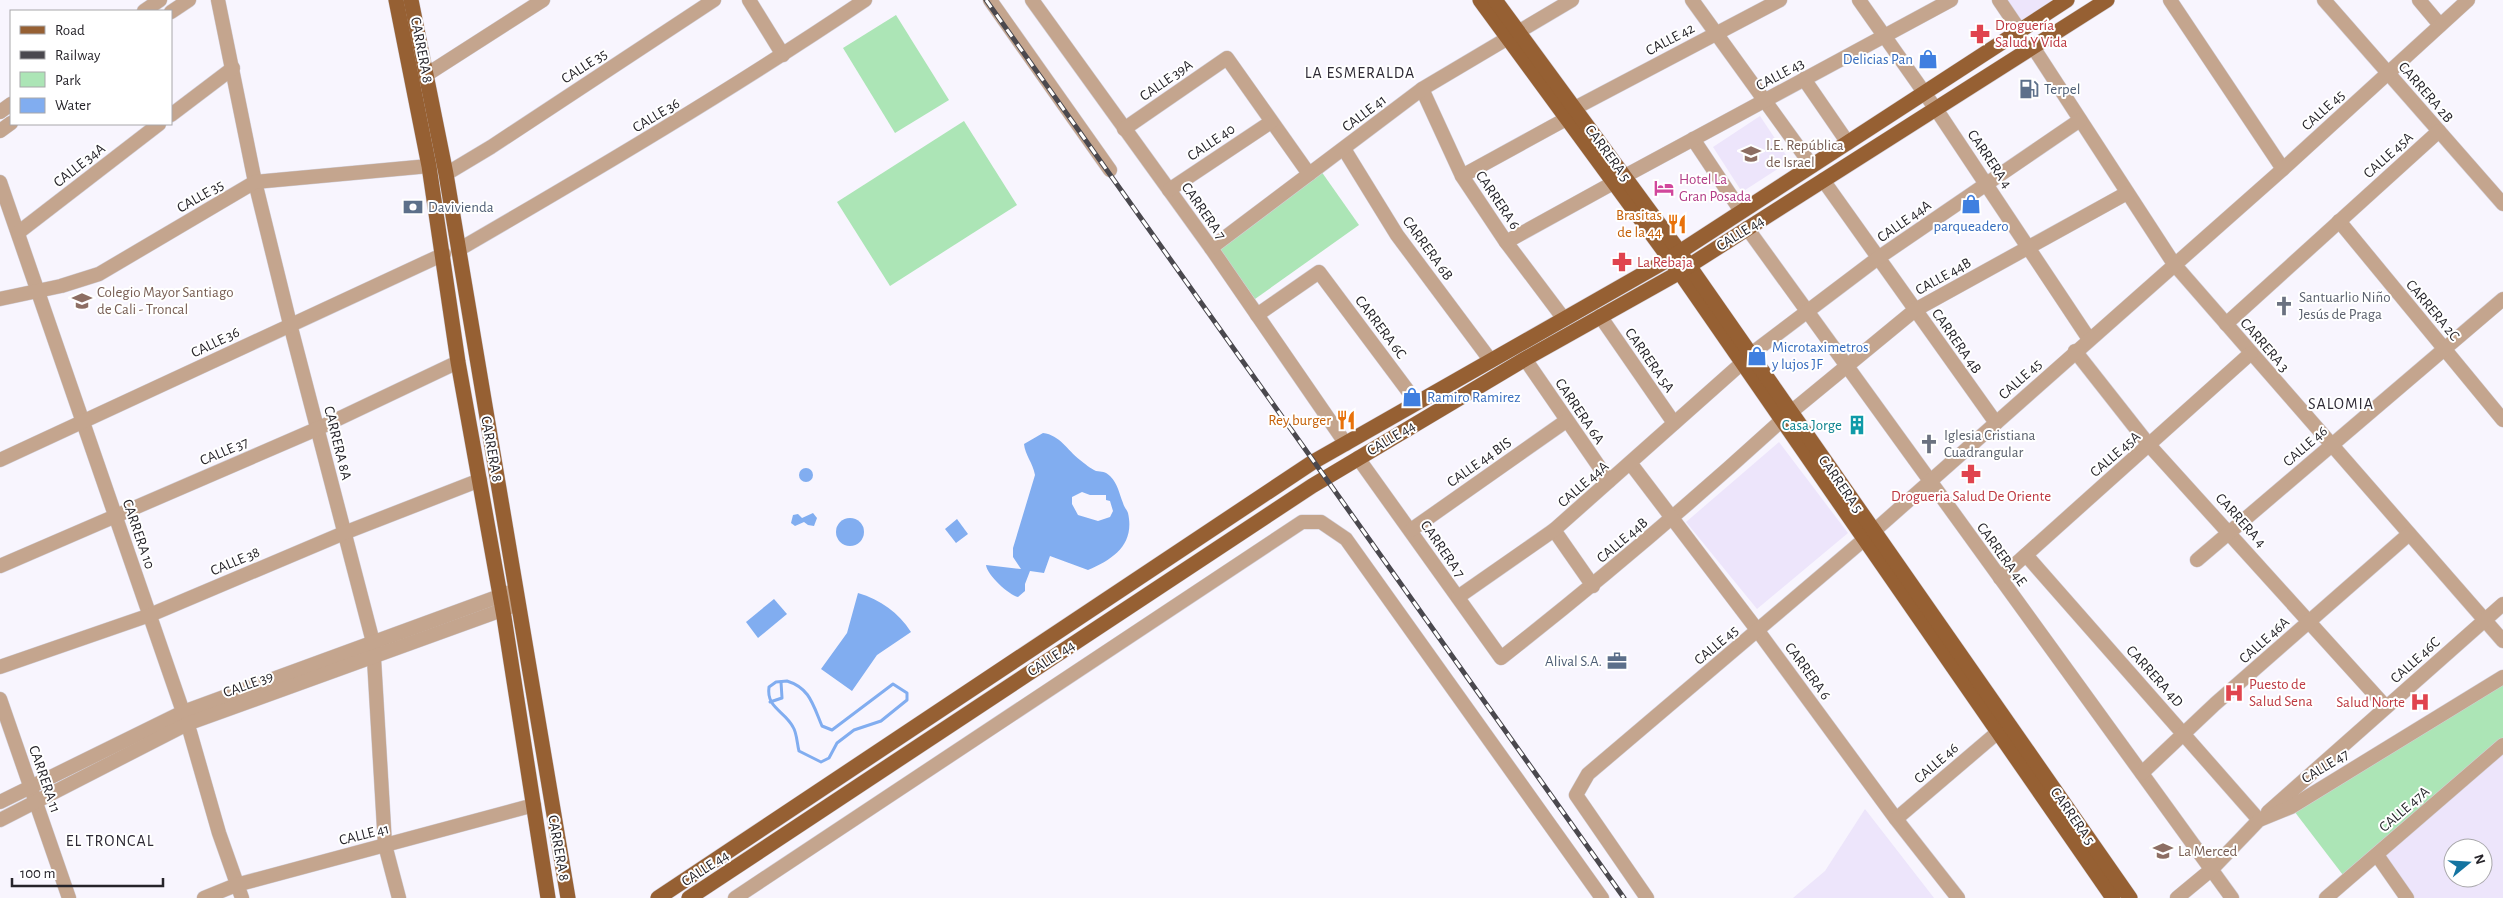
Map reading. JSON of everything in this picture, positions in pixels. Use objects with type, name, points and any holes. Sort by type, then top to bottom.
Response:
[{"type":"main road","name":"CARRERA 8","points":[[396,0],[429,166],[451,252],[517,597],[568,898]]},
{"type":"main road","name":"CARRERA 8","points":[[412,0],[446,174],[458,362],[502,603],[548,898]]},
{"type":"main road","name":"CARRERA 5","points":[[1480,0],[1512,34],[1674,255],[1869,535],[2130,898]]},
{"type":"main road","name":"CARRERA 5","points":[[1495,0],[1512,34]]},
{"type":"main road","name":"CALLE 44","points":[[658,898],[1306,467],[1674,255],[2067,0]]},
{"type":"main road","name":"CALLE 44","points":[[689,898],[1312,486],[1525,359],[1684,269],[2107,0]]},
{"type":"main road","name":"CARRERA 5","points":[[1869,535],[1998,732],[2113,898]]},
{"type":"street","points":[[145,10],[160,0]]},
{"type":"street","points":[[172,11],[189,0]]},
{"type":"street","name":"CARRERA 8A","points":[[218,0],[255,182],[374,649],[385,845],[399,898]]},
{"type":"street","points":[[426,75],[543,0]]},
{"type":"street","name":"CALLE 35","points":[[446,174],[491,147],[714,0]]},
{"type":"street","points":[[748,0],[783,55]]},
{"type":"street","name":"CALLE 36","points":[[0,460],[290,324],[451,252],[654,136],[783,55],[865,0]]},
{"type":"street","points":[[990,0],[1110,170]]},
{"type":"street","name":"CARRERA 7","points":[[1032,0],[1257,314],[1346,444]]},
{"type":"street","name":"CALLE 41","points":[[1210,248],[1422,89],[1572,0]]},
{"type":"street","points":[[1692,0],[1812,166]]},
{"type":"street","name":"CALLE 42","points":[[1462,176],[1571,113],[1780,0]]},
{"type":"street","name":"CARRERA 4","points":[[1859,0],[1987,183],[2089,339]]},
{"type":"street","name":"CALLE 43","points":[[1506,242],[1951,0]]},
{"type":"street","points":[[1999,0],[2020,31]]},
{"type":"street","points":[[2170,0],[2283,169]]},
{"type":"street","name":"CARRERA 2B","points":[[2324,0],[2503,204]]},
{"type":"street","points":[[2419,0],[2440,25]]},
{"type":"street","name":"CALLE 45","points":[[1647,898],[1576,795],[1588,774],[1930,482],[2089,339],[2283,169],[2468,0]]},
{"type":"street","name":"CARRERA 3","points":[[2033,47],[2174,264],[2503,641]]},
{"type":"street","name":"CALLE 39A","points":[[1124,129],[1226,58],[1271,122]]},
{"type":"street","points":[[172,114],[233,68]]},
{"type":"street","points":[[1804,79],[1848,143]]},
{"type":"street","name":"CARRERA 6","points":[[1422,89],[1462,176],[1506,242],[1564,320]]},
{"type":"street","name":"CALLE 44A","points":[[1458,598],[1554,530],[1631,464],[1674,422],[1747,359],[1878,258],[2080,120]]},
{"type":"street","points":[[1271,122],[1309,174]]},
{"type":"street","name":"CALLE 40","points":[[1169,190],[1271,122]]},
{"type":"street","name":"CALLE 34A","points":[[18,232],[158,125]]},
{"type":"street","name":"CALLE 45A","points":[[2226,324],[2439,131]]},
{"type":"street","points":[[1694,139],[1741,211]]},
{"type":"street","name":"CARRERA 6B","points":[[1344,149],[1397,235],[1491,362]]},
{"type":"street","name":"CALLE 35","points":[[0,299],[61,286],[99,274],[255,182],[429,166]]},
{"type":"street","name":"CARRERA 4B","points":[[1823,180],[1996,423]]},
{"type":"street","name":"CARRERA 10","points":[[0,182],[150,614],[185,718],[239,892]]},
{"type":"street","name":"CALLE 44B","points":[[1501,658],[1594,586],[1672,519],[1786,416],[1915,310],[2127,193]]},
{"type":"street","name":"CARRERA 2C","points":[[2339,221],[2503,420]]},
{"type":"street","name":"CARRERA 4E","points":[[1747,228],[2232,898]]},
{"type":"street","name":"CARRERA 6C","points":[[1257,314],[1319,272],[1417,403]]},
{"type":"street","name":"CALLE 46","points":[[2197,560],[2503,299]]},
{"type":"street","name":"CARRERA 5A","points":[[1600,316],[1674,422]]},
{"type":"street","name":"CARRERA 4","points":[[2075,352],[2149,445],[2230,532],[2386,708]]},
{"type":"street","name":"CALLE 45A","points":[[2000,578],[2251,353]]},
{"type":"street","name":"CARRERA 6A","points":[[1525,359],[1609,481]]},
{"type":"street","name":"CALLE 37","points":[[0,566],[319,428],[458,362]]},
{"type":"street","name":"CALLE 44 BIS","points":[[1411,530],[1566,421]]},
{"type":"street","name":"CARRERA 7","points":[[1358,458],[1501,658]]},
{"type":"street","name":"CARRERA 6","points":[[1631,464],[1758,630],[1896,819],[1958,898]]},
{"type":"street","name":"CALLE 38","points":[[0,667],[150,614],[344,533],[480,480]]},
{"type":"street","points":[[735,898],[1302,522],[1321,522],[1346,539],[1602,898]]},
{"type":"street","points":[[1554,530],[1594,586]]},
{"type":"street","name":"CALLE 46A","points":[[2142,773],[2184,733],[2409,534]]},
{"type":"street","name":"CARRERA 4D","points":[[2026,555],[2259,820]]},
{"type":"street","name":"CALLE 39","points":[[0,802],[185,718],[517,597]]},
{"type":"street","name":"CALLE 46C","points":[[2259,820],[2503,604]]},
{"type":"street","name":"CALLE 47","points":[[2177,898],[2212,869],[2259,820],[2291,807],[2503,677]]},
{"type":"street","name":"CARRERA 11","points":[[0,699],[69,898]]},
{"type":"street","name":"CALLE 39","points":[[0,820],[185,718]]},
{"type":"street","name":"CALLE 46","points":[[1896,819],[1998,732]]},
{"type":"street","name":"CALLE 47A","points":[[2326,898],[2503,745]]},
{"type":"street","name":"CALLE 41","points":[[204,898],[239,892],[385,845],[534,804]]},
{"type":"street","points":[[2377,855],[2407,898]]},
{"type":"shaded area","points":[[2003,0],[2061,0],[2021,26]]},
{"type":"shaded area","name":"I.E. República de Israel","points":[[1760,116],[1790,161],[1742,192],[1713,147]]},
{"type":"shaded area","points":[[1779,442],[1848,533],[1757,609],[1686,522]]},
{"type":"shaded area","points":[[2503,745],[2503,898],[2407,898],[2377,855]]},
{"type":"shaded area","points":[[1865,809],[1934,898],[1793,898],[1825,871]]},
{"type":"green space","points":[[896,15],[949,100],[895,133],[843,48]]},
{"type":"green space","points":[[964,121],[1017,205],[890,286],[837,202]]},
{"type":"green space","points":[[1321,171],[1359,225],[1255,299],[1217,246]]},
{"type":"green space","points":[[2503,677],[2503,745],[2346,879],[2291,807]]},
{"type":"water","points":[[1043,433],[1049,434],[1059,440],[1075,456],[1090,467],[1096,471],[1108,474],[1118,489],[1128,513],[1129,524],[1125,542],[1106,561],[1088,570],[1050,556],[1044,573],[1030,571],[1025,584],[1025,591],[1018,597],[1009,593],[999,584],[990,574],[986,565],[1021,569],[1013,557],[1013,548],[1035,475],[1024,444]],"holes":[[[1082,492],[1090,495],[1106,495],[1106,500],[1110,501],[1113,511],[1110,517],[1098,521],[1078,515],[1072,504],[1072,497]]]},
{"type":"water","points":[[803,468],[809,468],[813,475],[809,482],[803,482],[799,478],[799,472]]},
{"type":"water","points":[[813,513],[817,518],[814,526],[804,522],[795,526],[791,523],[793,515],[798,514],[802,518]]},
{"type":"water","points":[[850,518],[860,522],[864,532],[860,542],[850,546],[840,542],[836,532],[840,522]]},
{"type":"water","points":[[957,519],[968,534],[956,543],[945,529]]},
{"type":"water","points":[[858,593],[874,599],[895,613],[911,632],[877,655],[852,691],[821,669],[847,633]]},
{"type":"water","points":[[774,599],[787,614],[758,638],[746,622]]},
{"type":"waterway","points":[[787,681],[795,684],[806,693],[822,726],[832,730],[893,684],[907,693],[907,700],[881,721],[854,730],[837,743],[829,758],[821,762],[799,751],[793,727],[770,700],[769,687],[776,682],[787,681]]},
{"type":"waterway","points":[[770,702],[782,698],[781,682]]},
{"type":"railway","points":[[986,0],[1624,898]]},
{"type":"place","name":"Droguería Salud Y Vida","points":[[1980,34]]},
{"type":"place","name":"Delicias Pan","points":[[1928,59]]},
{"type":"place","name":"Terpel","points":[[2029,89]]},
{"type":"place","name":"I.E. República de Israel","points":[[1751,154]]},
{"type":"place","name":"Hotel La Gran Posada","points":[[1664,188]]},
{"type":"place","name":"parqueadero","points":[[1971,204]]},
{"type":"place","name":"Davivienda","points":[[413,207]]},
{"type":"place","name":"Brasitas de la 44","points":[[1677,224]]},
{"type":"place","name":"La Rebaja","points":[[1622,262]]},
{"type":"place","name":"Colegio Mayor Santiago de Cali - Troncal","points":[[82,301]]},
{"type":"place","name":"Santuarlio Niño Jesús de Praga","points":[[2284,306]]},
{"type":"place","name":"Microtaximetros y lujos JF","points":[[1757,356]]},
{"type":"place","name":"Ramiro Ramirez","points":[[1412,397]]},
{"type":"place","name":"Rey burger","points":[[1346,420]]},
{"type":"place","name":"Casa Jorge","points":[[1857,425]]},
{"type":"place","name":"Iglesia Cristiana Cuadrangular","points":[[1929,444]]},
{"type":"place","name":"Drogueria Salud De Oriente","points":[[1971,474]]},
{"type":"place","name":"Alival S.A.","points":[[1617,661]]},
{"type":"place","name":"Puesto de Salud Sena","points":[[2234,693]]},
{"type":"place","name":"Salud Norte","points":[[2420,702]]},
{"type":"place","name":"La Merced","points":[[2163,851]]},
{"type":"district","name":"LA ESMERALDA","points":[[1360,72]]},
{"type":"district","name":"SALOMIA","points":[[2341,403]]},
{"type":"district","name":"EL TRONCAL","points":[[110,840]]}]
